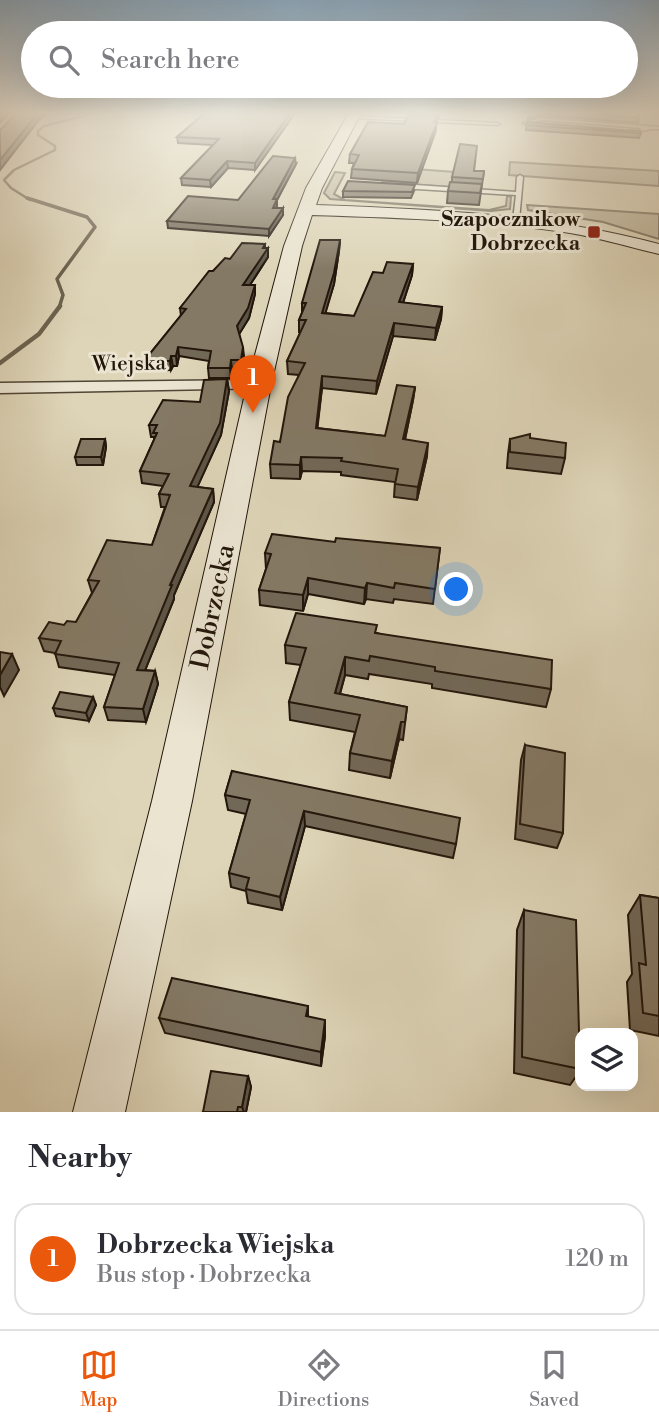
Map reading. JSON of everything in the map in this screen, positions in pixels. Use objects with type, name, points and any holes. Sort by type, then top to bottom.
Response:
[{"type":"street","name":"Dobrzecka","points":[[99,1112],[172,801],[259,384],[293,247],[307,206],[328,165]]},
{"type":"street","points":[[307,206],[516,220],[589,231],[659,249]]},
{"type":"street","name":"Wiejska","points":[[0,388],[259,384]]},
{"type":"lane","points":[[516,220],[520,177]]},
{"type":"lane","points":[[397,186],[519,194]]},
{"type":"shaded area","points":[[510,165],[659,171],[659,186],[509,175]]},
{"type":"shaded area","points":[[388,167],[468,173],[465,188],[382,182]]},
{"type":"shaded area","points":[[335,172],[345,173],[334,194],[345,200],[489,210],[506,206],[507,196],[511,197],[510,209],[491,211],[330,199],[324,193]]},
{"type":"shaded area","points":[[527,205],[659,214],[659,239],[603,222],[528,210]]},
{"type":"building","points":[[194,165],[224,165],[210,180],[181,178]]},
{"type":"building","points":[[266,165],[291,165],[273,199],[277,199],[273,208],[283,208],[269,229],[167,221],[188,196],[238,200]]},
{"type":"building","points":[[354,165],[421,165],[418,173],[352,169]]},
{"type":"building","points":[[455,165],[475,165],[474,171],[484,171],[483,179],[452,177]]},
{"type":"building","points":[[348,181],[415,185],[412,192],[343,191]]},
{"type":"building","points":[[450,182],[482,184],[480,193],[448,191]]},
{"type":"building","points":[[320,240],[340,240],[322,313],[354,316],[373,272],[383,273],[387,262],[413,264],[399,302],[442,307],[436,328],[394,323],[377,381],[322,376],[316,428],[385,436],[397,385],[415,387],[403,439],[428,443],[418,487],[395,484],[398,469],[341,461],[342,458],[301,457],[300,465],[270,464],[274,441],[280,442],[288,397],[305,363],[287,361],[306,320],[299,320],[306,303],[302,303]]},
{"type":"building","points":[[242,243],[265,244],[263,248],[268,248],[243,285],[255,285],[248,308],[237,326],[243,347],[241,360],[231,360],[230,368],[208,368],[211,351],[178,347],[176,356],[171,356],[170,361],[144,361],[186,309],[180,308],[209,271],[213,271],[225,258],[230,259]]},
{"type":"building","points":[[227,379],[220,423],[190,486],[213,489],[170,585],[137,670],[155,671],[143,709],[104,707],[119,663],[55,654],[61,641],[39,638],[49,622],[64,625],[67,621],[76,622],[99,581],[88,580],[107,540],[152,545],[170,495],[159,494],[169,474],[140,471],[157,433],[153,433],[157,425],[149,425],[163,400],[200,402],[204,380]]},
{"type":"building","points":[[530,434],[530,438],[566,443],[565,458],[510,452],[510,439]]},
{"type":"building","points":[[81,439],[105,439],[101,457],[75,457]]},
{"type":"building","points":[[272,534],[335,542],[336,538],[440,548],[435,589],[395,583],[394,588],[367,583],[365,588],[308,578],[303,595],[259,590],[271,554],[265,553]]},
{"type":"building","points":[[296,613],[377,625],[375,633],[552,660],[551,689],[435,671],[435,667],[370,656],[369,661],[345,657],[335,693],[407,707],[392,761],[350,753],[360,715],[289,702],[306,648],[285,645]]},
{"type":"building","points":[[0,652],[12,654],[0,675]]},
{"type":"building","points":[[60,692],[93,697],[86,713],[53,708]]},
{"type":"building","points":[[525,745],[565,753],[563,833],[520,824]]},
{"type":"building","points":[[232,771],[460,818],[456,844],[304,811],[280,897],[246,889],[249,878],[229,873],[250,800],[225,795]]},
{"type":"building","points":[[640,895],[659,898],[659,1016],[643,1013],[639,963],[646,965]]},
{"type":"building","points":[[524,910],[576,920],[579,1028],[575,1028],[575,1068],[522,1057]]},
{"type":"building","points":[[172,978],[308,1006],[306,1016],[325,1020],[321,1052],[159,1018]]},
{"type":"building","points":[[211,1071],[248,1076],[242,1107],[238,1107],[237,1112],[203,1112]]},
{"type":"waterway","points":[[24,165],[14,170],[4,180],[30,200]]},
{"type":"waterway","points":[[27,198],[87,217],[95,227],[57,279],[63,295],[59,307]]},
{"type":"waterway","points":[[0,363],[39,334],[59,307]]},
{"type":"place","name":"Szapocznikow Dobrzecka","points":[[594,232]]},
{"type":"place","name":"Dobrzecka Wiejska","points":[[253,413]]}]
